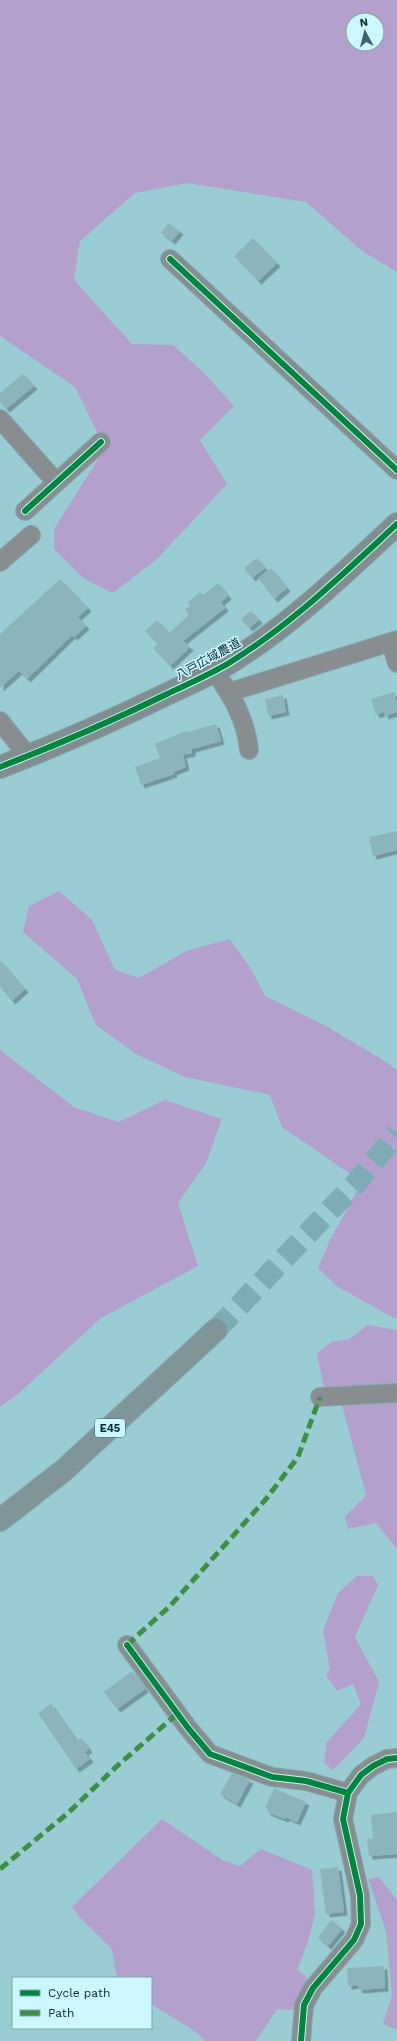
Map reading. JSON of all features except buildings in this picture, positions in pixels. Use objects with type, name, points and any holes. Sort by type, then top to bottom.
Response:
[{"type":"highway","name":"E45","points":[[0,1520],[63,1471],[216,1330]]},
{"type":"street","points":[[170,258],[397,470]]},
{"type":"street","points":[[0,419],[56,482]]},
{"type":"street","points":[[25,511],[101,442]]},
{"type":"street","name":"八戸広域農道","points":[[0,767],[139,708],[214,671],[274,632],[319,595],[397,524]]},
{"type":"street","points":[[3,553],[31,535]]},
{"type":"street","points":[[230,692],[394,641],[397,663]]},
{"type":"street","points":[[214,671],[230,692],[240,714],[248,739],[249,750]]},
{"type":"street","points":[[0,721],[28,756]]},
{"type":"street","points":[[320,1397],[397,1393]]},
{"type":"street","points":[[127,1645],[188,1728],[210,1754],[272,1777],[306,1781],[348,1793]]},
{"type":"street","points":[[301,2041],[304,2005],[313,1988],[354,1940],[361,1924],[360,1895],[343,1819],[348,1793],[361,1775],[373,1766],[387,1759],[397,1758]]},
{"type":"shaded area","points":[[0,0],[397,0],[397,272],[362,251],[306,202],[187,183],[135,193],[80,241],[74,280],[132,344],[173,345],[204,373],[234,406],[200,440],[227,484],[157,559],[113,593],[83,578],[54,549],[54,529],[105,448],[75,387],[0,336]]},
{"type":"shaded area","points":[[59,891],[92,920],[115,970],[139,978],[186,951],[230,939],[251,969],[265,996],[326,1026],[388,1063],[397,1071],[397,1318],[392,1317],[338,1287],[318,1268],[330,1240],[362,1182],[282,1127],[270,1095],[185,1077],[136,1054],[96,1025],[77,979],[23,932],[29,906]]},
{"type":"shaded area","points":[[0,1050],[74,1107],[118,1122],[165,1100],[222,1119],[206,1163],[178,1203],[198,1266],[101,1318],[18,1394],[0,1407]]},
{"type":"shaded area","points":[[368,1325],[397,1330],[397,1549],[376,1523],[348,1529],[345,1517],[366,1495],[342,1405],[324,1389],[317,1353],[331,1342],[349,1339]]},
{"type":"shaded area","points":[[357,1576],[373,1576],[378,1585],[355,1637],[379,1682],[364,1738],[333,1770],[324,1763],[327,1742],[361,1704],[353,1684],[337,1691],[326,1675],[330,1669],[323,1631],[338,1593]]},
{"type":"shaded area","points":[[162,1819],[222,1860],[240,1866],[261,1849],[312,1870],[315,1913],[309,1939],[297,1970],[307,1977],[293,2010],[277,2009],[256,2041],[205,2041],[193,2030],[152,2004],[152,1977],[119,1977],[116,1974],[112,1949],[82,1920],[72,1907]]},
{"type":"shaded area","points":[[379,1877],[397,1900],[397,2030],[383,2024],[392,1995],[386,1931],[368,1879]]},
{"type":"tunnel","points":[[216,1330],[357,1182],[397,1133]]},
{"type":"marked path","points":[[127,1645],[170,1606],[266,1499],[298,1457],[320,1397]]},
{"type":"marked path","points":[[0,1869],[68,1813],[117,1766],[177,1714]]},
{"type":"cycle path","points":[[170,259],[397,470]]},
{"type":"cycle path","points":[[25,511],[101,442]]},
{"type":"cycle path","points":[[0,767],[105,723],[214,672],[229,663],[274,632],[316,598],[397,524]]},
{"type":"cycle path","points":[[127,1645],[188,1728],[210,1754],[272,1777],[306,1781],[348,1793]]},
{"type":"cycle path","points":[[301,2041],[304,2005],[313,1988],[354,1940],[361,1924],[360,1895],[343,1819],[348,1793],[361,1775],[373,1766],[387,1759],[397,1758]]}]
